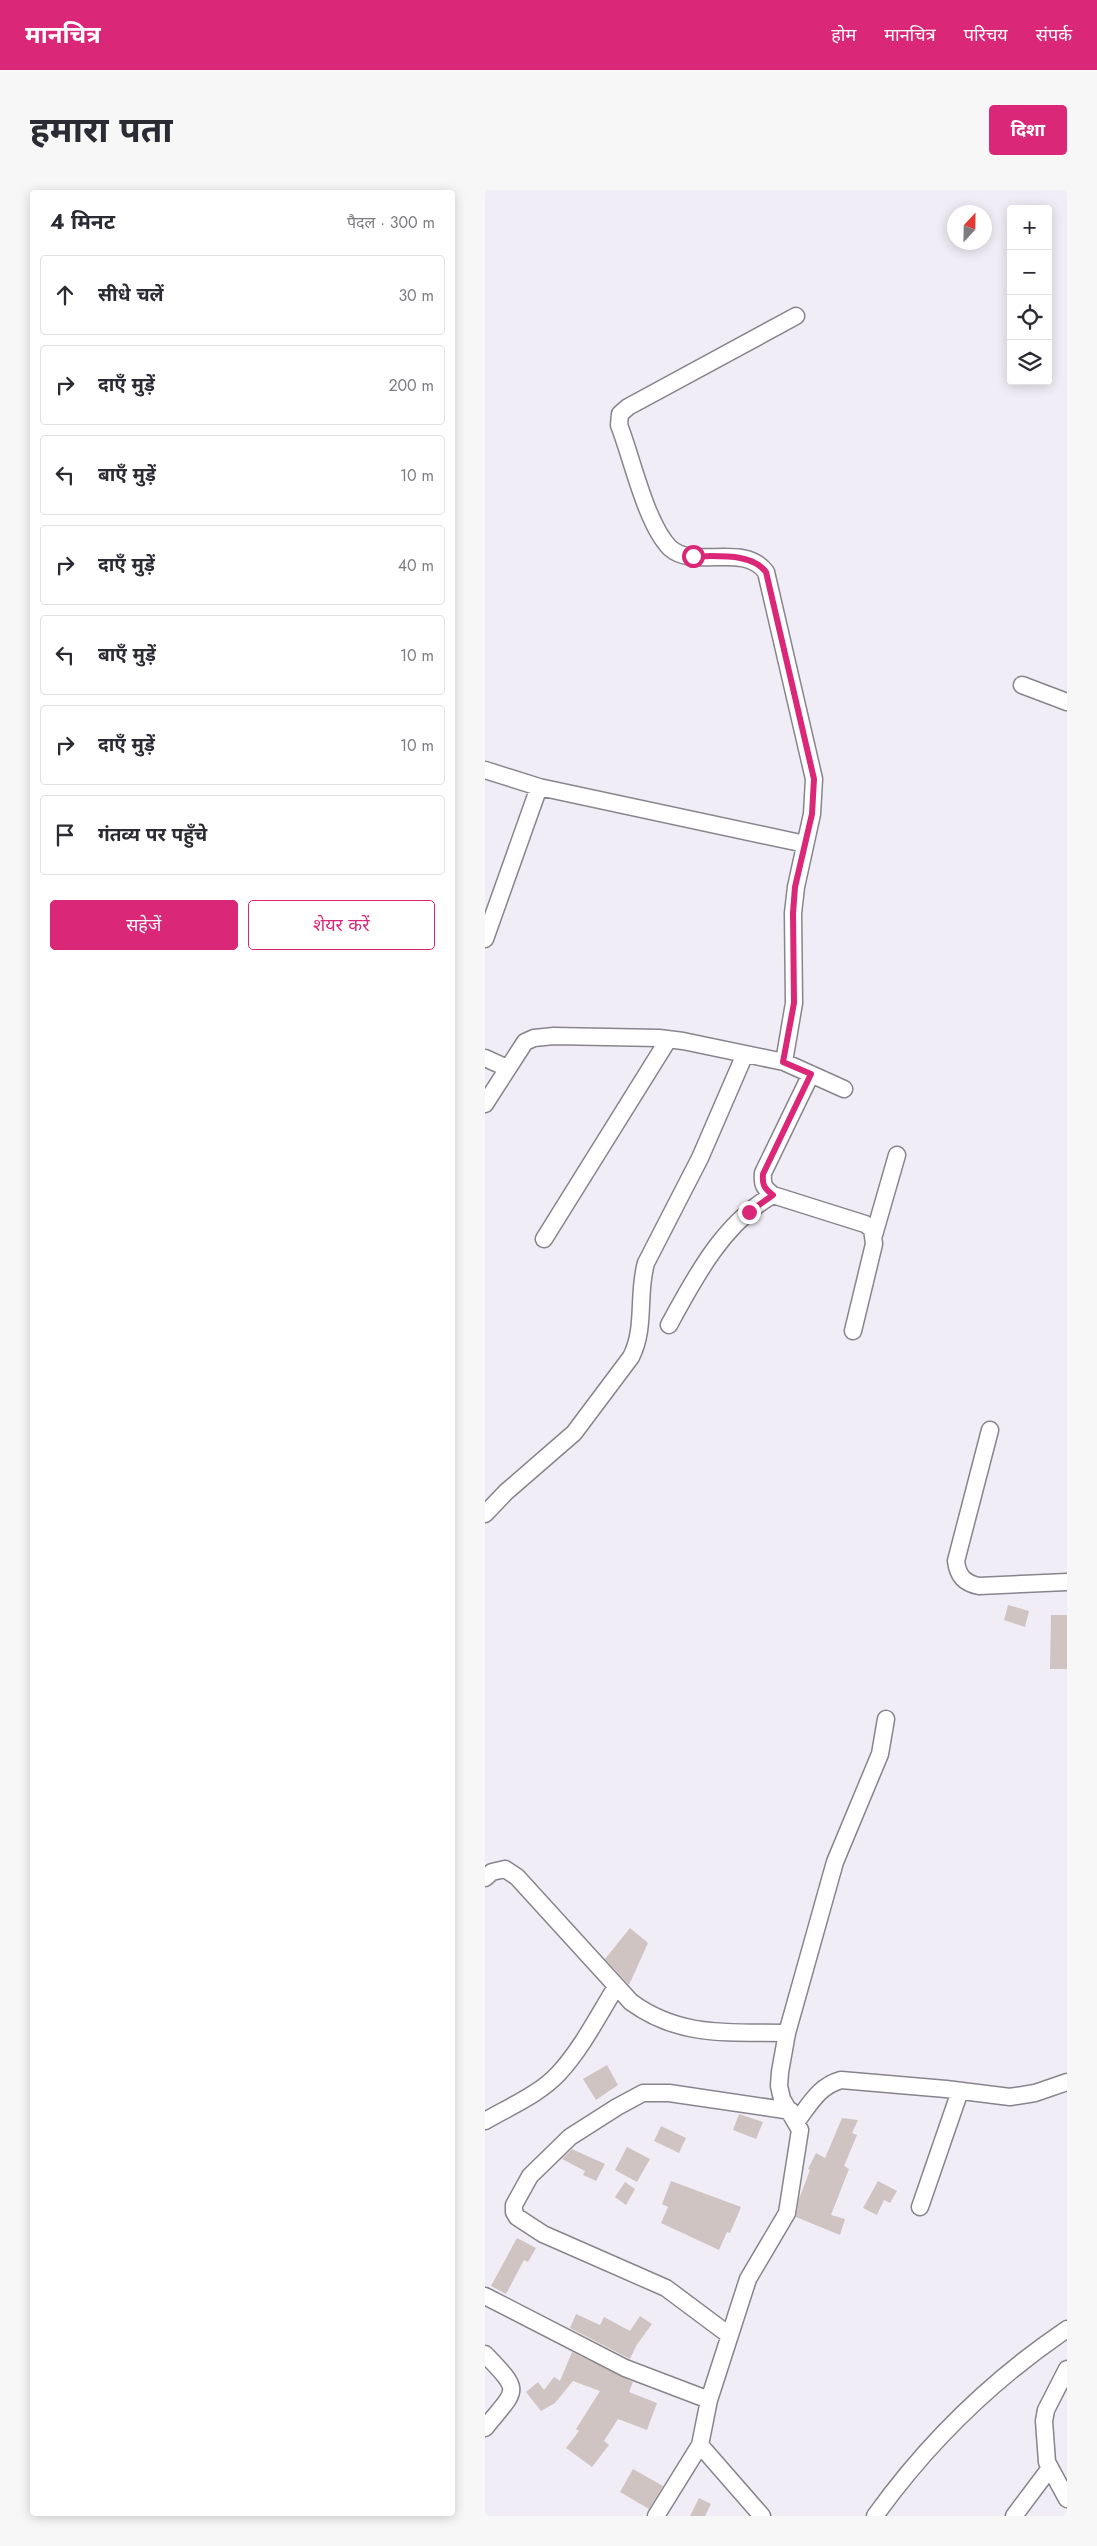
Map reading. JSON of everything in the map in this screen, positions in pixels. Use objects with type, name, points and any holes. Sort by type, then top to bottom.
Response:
[{"type":"street","points":[[783,1062],[794,1003],[793,913],[795,887],[812,814],[814,779],[766,572],[761,564],[752,560],[693,556],[671,549],[651,515],[619,425],[621,414],[628,407],[796,316]]},
{"type":"street","points":[[1022,685],[1067,702]]},
{"type":"street","points":[[485,770],[539,787],[805,844]]},
{"type":"street","points":[[485,939],[539,787]]},
{"type":"street","points":[[485,1104],[525,1042],[534,1038],[554,1036],[668,1040],[745,1054],[783,1062],[844,1089]]},
{"type":"street","points":[[545,1239],[668,1040]]},
{"type":"street","points":[[485,1514],[506,1492],[574,1433],[631,1357],[637,1345],[640,1330],[641,1279],[646,1263],[701,1158],[745,1054]]},
{"type":"street","points":[[485,1058],[507,1068]]},
{"type":"street","points":[[811,1074],[763,1174],[762,1183],[765,1189],[773,1195],[865,1224],[872,1229],[874,1235]]},
{"type":"street","points":[[853,1331],[874,1235],[897,1155]]},
{"type":"street","points":[[669,1325],[699,1271],[723,1239],[758,1203],[773,1195]]},
{"type":"street","points":[[991,1430],[956,1561],[959,1574],[968,1584],[979,1586],[1067,1582]]},
{"type":"street","points":[[656,2516],[700,2444],[709,2400],[751,2273],[783,2223],[787,2212],[800,2130],[794,2116],[782,2099],[779,2086],[787,2033],[835,1862],[880,1754],[886,1720]]},
{"type":"street","points":[[485,1878],[492,1872],[505,1869],[517,1877],[616,1987],[644,2012],[682,2028],[703,2032],[787,2033]]},
{"type":"street","points":[[485,2121],[540,2089],[559,2074],[616,1987]]},
{"type":"street","points":[[794,2116],[829,2083],[841,2080],[1011,2097],[1022,2096],[1067,2082]]},
{"type":"street","points":[[920,2207],[959,2091]]},
{"type":"street","points":[[729,2335],[666,2288],[543,2234],[517,2217],[514,2212],[517,2196],[530,2176],[570,2138],[617,2107],[643,2093],[669,2093],[794,2116]]},
{"type":"street","points":[[485,2296],[625,2368],[709,2400]]},
{"type":"street","points":[[875,2516],[941,2433],[1019,2363],[1067,2329]]},
{"type":"street","points":[[485,2354],[511,2382],[513,2388],[506,2402],[485,2428]]},
{"type":"street","points":[[1067,2369],[1046,2410],[1045,2453],[1050,2468],[1067,2499]]},
{"type":"street","points":[[700,2444],[762,2516]]},
{"type":"street","points":[[1014,2516],[1050,2468]]},
{"type":"building","points":[[1008,1605],[1029,1611],[1025,1627],[1004,1620]]},
{"type":"building","points":[[1051,1615],[1067,1615],[1067,1669],[1050,1669]]},
{"type":"building","points":[[630,1928],[648,1943],[629,1985],[605,1959]]},
{"type":"building","points":[[607,2065],[618,2085],[596,2100],[583,2079]]},
{"type":"building","points":[[739,2114],[763,2122],[756,2139],[733,2130]]},
{"type":"building","points":[[842,2118],[858,2120],[852,2133],[857,2135],[844,2166],[849,2169],[831,2215],[845,2219],[840,2235],[796,2217],[799,2199],[810,2170],[808,2169],[816,2153],[825,2158]]},
{"type":"building","points":[[661,2126],[686,2138],[679,2153],[654,2141]]},
{"type":"building","points":[[627,2147],[650,2159],[637,2182],[615,2170]]},
{"type":"building","points":[[572,2149],[605,2164],[596,2181],[583,2175],[585,2171],[562,2159]]},
{"type":"building","points":[[671,2181],[741,2207],[730,2233],[727,2232],[719,2250],[661,2223],[668,2207],[662,2204]]},
{"type":"building","points":[[878,2181],[897,2191],[890,2203],[884,2200],[877,2215],[863,2208]]},
{"type":"building","points":[[625,2182],[635,2189],[626,2205],[615,2197]]},
{"type":"building","points":[[517,2238],[536,2248],[528,2262],[524,2260],[506,2294],[491,2286]]},
{"type":"building","points":[[576,2314],[600,2325],[604,2317],[630,2331],[640,2316],[652,2324],[636,2346],[630,2359],[570,2328]]},
{"type":"building","points":[[572,2352],[633,2382],[629,2392],[657,2403],[647,2430],[618,2419],[604,2441],[609,2445],[592,2467],[566,2448],[579,2431],[576,2429],[600,2391],[573,2381],[555,2403],[541,2411],[526,2392],[538,2382],[544,2390],[554,2377],[560,2381]]},
{"type":"building","points":[[633,2469],[663,2486],[649,2509],[620,2492]]},
{"type":"building","points":[[699,2498],[711,2504],[705,2516],[690,2516]]},
{"type":"route","points":[[693,556],[752,560],[761,564],[766,572],[814,779],[812,814],[795,887],[793,913],[794,1003],[783,1062],[811,1074],[763,1174],[762,1183],[765,1189],[773,1195],[758,1203],[749,1212]]}]
